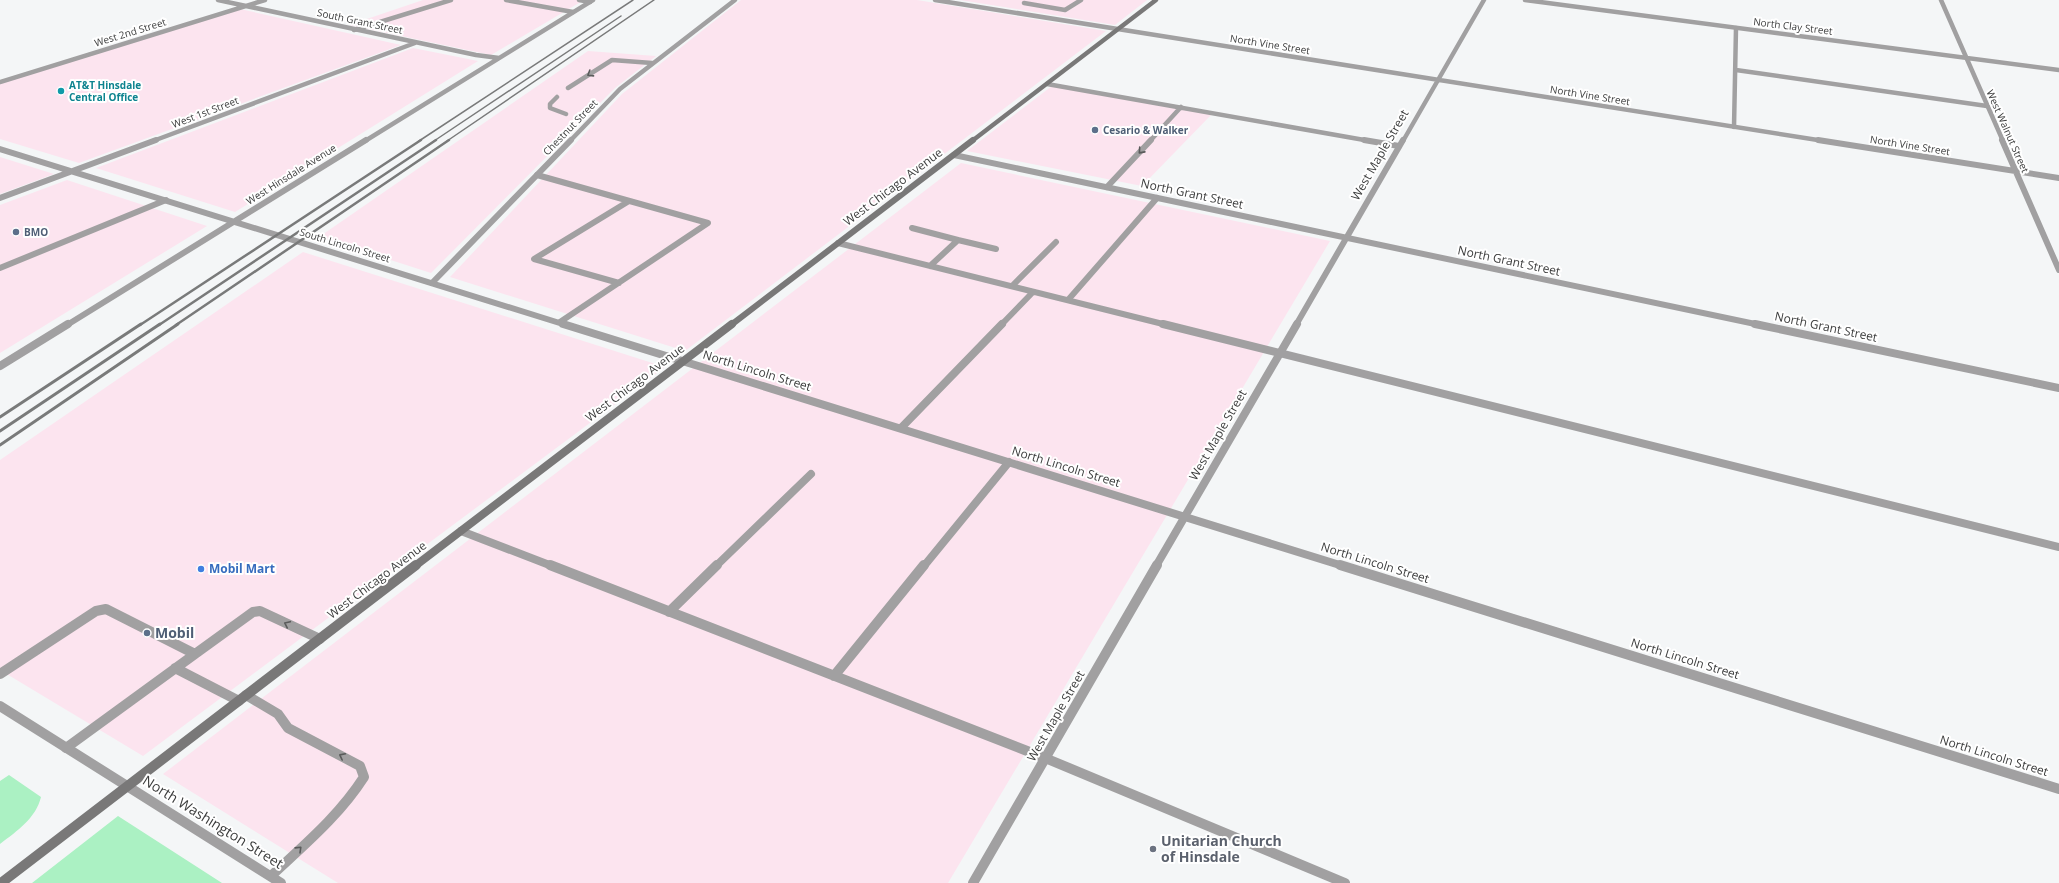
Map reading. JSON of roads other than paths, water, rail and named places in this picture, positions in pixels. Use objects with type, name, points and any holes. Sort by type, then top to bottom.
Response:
[{"type":"main road","name":"West Chicago Avenue","points":[[1,883],[1156,0]]},
{"type":"street","name":"South Grant Street","points":[[218,0],[354,30],[476,55],[499,58]]},
{"type":"street","name":"West 2nd Street","points":[[0,82],[265,0]]},
{"type":"street","points":[[354,30],[451,0]]},
{"type":"street","points":[[506,0],[573,12]]},
{"type":"street","points":[[579,0],[592,1]]},
{"type":"street","name":"Chestnut Street","points":[[432,283],[620,89],[735,0]]},
{"type":"street","name":"North Vine Street","points":[[935,0],[2059,178]]},
{"type":"street","points":[[1024,3],[1065,10],[1081,0]]},
{"type":"street","name":"West Maple Street","points":[[973,883],[1484,0]]},
{"type":"street","name":"North Clay Street","points":[[1525,0],[2059,70]]},
{"type":"street","name":"West Walnut Street","points":[[1941,0],[2059,270]]},
{"type":"street","name":"West Hinsdale Avenue","points":[[0,366],[592,1]]},
{"type":"street","points":[[1734,127],[1736,28]]},
{"type":"street","name":"West 1st Street","points":[[0,198],[415,42]]},
{"type":"street","points":[[568,88],[612,60],[652,63]]},
{"type":"street","points":[[1736,70],[1987,106]]},
{"type":"street","points":[[1047,84],[1400,146]]},
{"type":"street","points":[[1081,90],[1078,94],[1176,112]]},
{"type":"street","points":[[557,97],[550,104],[550,108],[566,114]]},
{"type":"street","points":[[1107,187],[1181,107]]},
{"type":"street","name":"South Lincoln Street","points":[[0,149],[685,361]]},
{"type":"street","name":"North Grant Street","points":[[954,155],[2059,388]]},
{"type":"street","points":[[537,175],[708,222],[560,322]]},
{"type":"street","points":[[1068,300],[1157,198]]},
{"type":"street","points":[[0,268],[166,200]]},
{"type":"street","points":[[619,283],[534,258],[629,201]]},
{"type":"street","points":[[912,228],[996,249]]},
{"type":"street","points":[[930,266],[958,240]]},
{"type":"street","points":[[1012,286],[1056,242]]},
{"type":"street","points":[[838,243],[2059,547]]},
{"type":"street","points":[[901,428],[1034,292]]},
{"type":"street","name":"North Lincoln Street","points":[[685,361],[2059,789]]},
{"type":"street","points":[[834,676],[1009,462]]},
{"type":"street","points":[[669,612],[811,474]]},
{"type":"street","points":[[461,531],[1045,758],[1345,883]]},
{"type":"street","points":[[0,674],[96,611],[106,609],[195,654]]},
{"type":"street","points":[[66,748],[253,612],[260,611],[320,639]]},
{"type":"street","points":[[175,668],[278,714],[288,728],[360,766],[364,777],[356,790],[334,815],[270,876]]},
{"type":"street","name":"North Washington Street","points":[[0,706],[281,883]]},
{"type":"railway","points":[[419,141],[633,0]]},
{"type":"railway","points":[[447,141],[654,0]]},
{"type":"railway","points":[[434,141],[621,16]]},
{"type":"railway","points":[[140,325],[421,140]]},
{"type":"railway","points":[[159,325],[436,140]]},
{"type":"railway","points":[[176,325],[449,140]]},
{"type":"railway","points":[[0,417],[141,324]]},
{"type":"railway","points":[[0,431],[160,324]]},
{"type":"railway","points":[[0,445],[178,324]]},
{"type":"place","name":"AT&T Hinsdale Central Office","points":[[61,91]]},
{"type":"place","name":"Cesario & Walker","points":[[1095,130]]},
{"type":"place","name":"BMO","points":[[16,232]]},
{"type":"place","name":"Mobil Mart","points":[[201,569]]},
{"type":"place","name":"Mobil","points":[[147,633]]},
{"type":"place","name":"Unitarian Church of Hinsdale","points":[[1153,849]]}]
